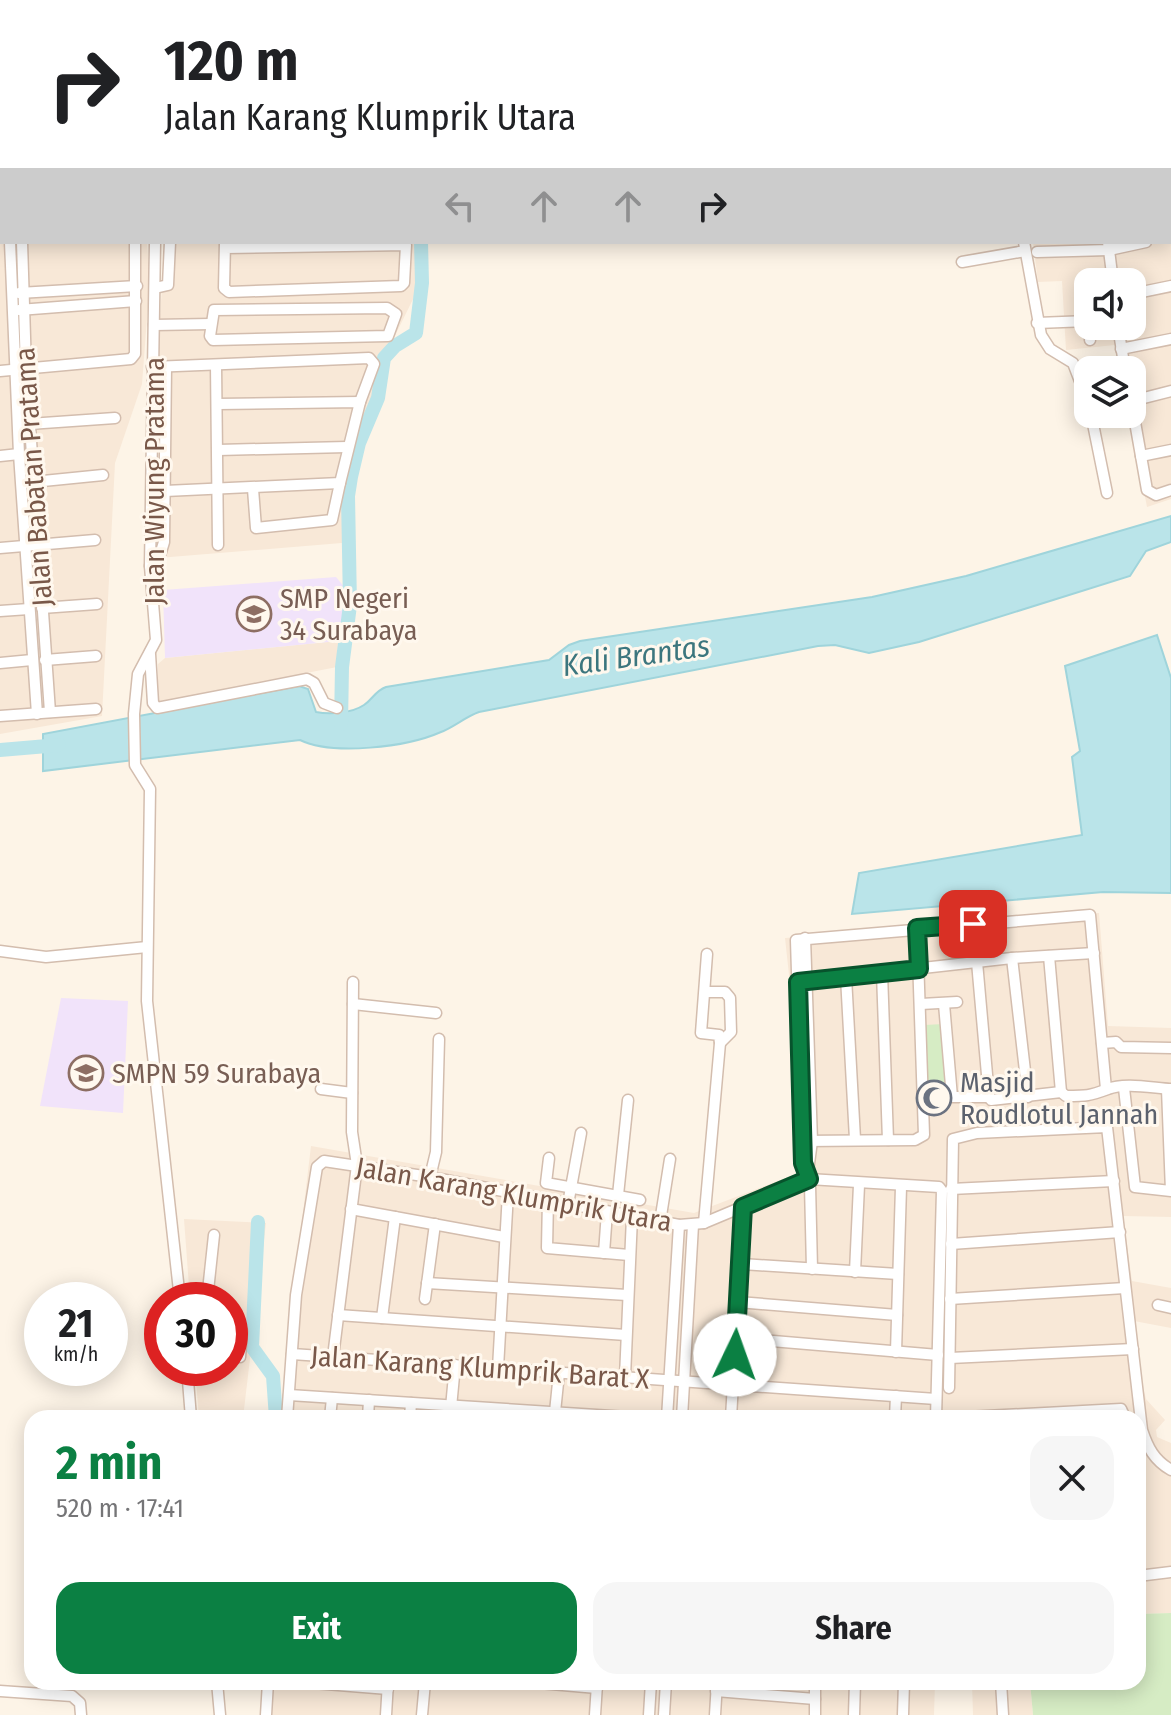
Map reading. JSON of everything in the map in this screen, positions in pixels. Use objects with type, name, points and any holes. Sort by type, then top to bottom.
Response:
[{"type":"street","name":"Jalan Babatan Pratama","points":[[10,244],[19,310],[19,454],[37,714]]},
{"type":"street","name":"Jalan Babatan Pratama","points":[[18,293],[22,244]]},
{"type":"street","name":"Jalan Wiyung Pratama","points":[[20,369],[125,362],[135,354],[135,244]]},
{"type":"street","name":"Jalan Wiyung Pratama","points":[[147,947],[150,789],[135,765],[134,714],[138,674],[156,640],[150,566],[155,244]]},
{"type":"street","points":[[155,288],[168,285],[170,244]]},
{"type":"street","points":[[316,244],[225,245],[226,291],[401,286],[404,283],[406,244]]},
{"type":"street","points":[[962,262],[1029,248],[1108,246],[1111,268]]},
{"type":"street","points":[[1029,248],[1037,323],[1047,346],[1074,366]]},
{"type":"street","points":[[18,293],[137,286]]},
{"type":"street","points":[[1146,291],[1171,286]]},
{"type":"street","points":[[19,310],[136,301]]},
{"type":"street","points":[[387,308],[395,311],[396,318],[392,334],[386,337],[213,340],[211,324],[214,310],[387,308]]},
{"type":"street","points":[[1037,323],[1074,322]]},
{"type":"street","points":[[154,325],[211,324]]},
{"type":"street","points":[[1121,349],[1171,339]]},
{"type":"street","points":[[1120,340],[1122,356]]},
{"type":"street","points":[[152,367],[369,358],[374,364],[347,447],[332,520],[256,528],[253,489]]},
{"type":"street","points":[[216,365],[218,545]]},
{"type":"street","points":[[150,566],[160,555],[164,542],[166,368]]},
{"type":"street","name":"Jalan Babatan Pratama","points":[[20,369],[29,424],[50,712]]},
{"type":"street","points":[[0,371],[20,369]]},
{"type":"street","points":[[1146,399],[1171,391]]},
{"type":"street","points":[[218,404],[360,402]]},
{"type":"street","points":[[29,424],[115,418]]},
{"type":"street","points":[[1094,428],[1107,493]]},
{"type":"street","points":[[1136,428],[1147,490],[1156,495],[1171,490]]},
{"type":"street","points":[[218,450],[347,447]]},
{"type":"street","points":[[1141,456],[1171,450]]},
{"type":"street","points":[[0,456],[19,454]]},
{"type":"street","points":[[33,482],[103,475]]},
{"type":"street","points":[[165,491],[340,483]]},
{"type":"street","points":[[0,548],[95,540]]},
{"type":"street","points":[[42,608],[97,604]]},
{"type":"street","points":[[0,611],[29,609]]},
{"type":"street","points":[[150,654],[153,703],[157,708],[307,679],[314,683],[324,703],[337,708]]},
{"type":"street","points":[[45,660],[96,656]]},
{"type":"street","points":[[0,663],[32,660]]},
{"type":"street","points":[[0,716],[96,709]]},
{"type":"street","points":[[812,1269],[809,1175],[803,1163],[808,1141],[800,940],[1085,915],[1092,918],[1094,953],[1115,1088],[1134,1185],[1137,1189],[1171,1191],[1169,1089],[1115,1088],[1096,1095],[1066,1096],[1061,1092],[1049,956]]},
{"type":"street","points":[[808,1141],[915,1140],[924,1135],[917,928]]},
{"type":"street","points":[[0,951],[46,957],[147,947],[149,1032],[178,1282]]},
{"type":"street","points":[[802,981],[1012,958],[1094,953]]},
{"type":"street","points":[[682,1410],[720,1043],[720,1036],[701,1034],[707,954]]},
{"type":"street","points":[[1012,958],[1028,1097]]},
{"type":"street","points":[[977,962],[989,1097]]},
{"type":"street","points":[[882,973],[888,1140]]},
{"type":"street","points":[[846,977],[855,1139]]},
{"type":"street","points":[[333,1357],[357,1165],[352,1093],[353,982]]},
{"type":"street","points":[[705,992],[725,992],[730,998],[731,1032],[720,1043]]},
{"type":"street","points":[[921,1004],[957,1002]]},
{"type":"street","points":[[353,1004],[436,1013]]},
{"type":"street","points":[[944,1004],[952,1097],[989,1097],[991,1100],[1061,1092]]},
{"type":"street","points":[[432,1169],[439,1039]]},
{"type":"street","points":[[1108,1042],[1121,1047],[1171,1048]]},
{"type":"street","points":[[321,1089],[352,1093]]},
{"type":"street","points":[[618,1195],[628,1100]]},
{"type":"street","points":[[936,1410],[946,1190],[952,1141],[957,1137],[1105,1126],[1109,1130],[1140,1410]]},
{"type":"street","points":[[570,1195],[581,1133]]},
{"type":"street","points":[[549,1158],[545,1182],[570,1195],[618,1195],[640,1200]]},
{"type":"street","points":[[661,1214],[670,1159]]},
{"type":"street","name":"Jalan Karang Klumprik Utara","points":[[292,1354],[296,1295],[317,1167],[324,1161],[432,1169],[508,1193],[548,1199],[570,1195],[607,1212],[632,1217],[661,1214],[679,1225],[743,1207],[809,1175],[859,1185],[939,1187],[946,1190],[1114,1181]]},
{"type":"street","points":[[855,1272],[859,1185]]},
{"type":"street","points":[[896,1352],[901,1187]]},
{"type":"street","points":[[946,1190],[951,1244],[949,1388]]},
{"type":"street","points":[[498,1368],[508,1193]]},
{"type":"street","points":[[548,1199],[547,1248],[629,1255]]},
{"type":"street","points":[[731,1410],[743,1207]]},
{"type":"street","points":[[351,1209],[504,1237]]},
{"type":"street","points":[[604,1253],[607,1212]]},
{"type":"street","points":[[382,1318],[395,1217]]},
{"type":"street","points":[[625,1377],[632,1217]]},
{"type":"street","points":[[425,1299],[435,1224]]},
{"type":"street","points":[[667,1410],[679,1225]]},
{"type":"street","points":[[951,1244],[1120,1232]]},
{"type":"street","points":[[209,1282],[214,1235]]},
{"type":"street","points":[[742,1264],[898,1274]]},
{"type":"street","points":[[427,1283],[627,1295]]},
{"type":"street","points":[[950,1299],[1125,1288]]},
{"type":"street","points":[[738,1302],[897,1315]]},
{"type":"street","points":[[1158,1305],[1171,1308]]},
{"type":"street","points":[[338,1315],[626,1335]]},
{"type":"street","points":[[737,1338],[938,1355]]},
{"type":"street","points":[[950,1358],[1133,1349]]},
{"type":"street","points":[[288,1410],[292,1354]]},
{"type":"street","name":"Jalan Karang Klumprik Barat X","points":[[292,1354],[936,1399]]},
{"type":"street","points":[[451,1410],[455,1365]]},
{"type":"street","points":[[555,1410],[559,1373]]},
{"type":"street","points":[[188,1386],[190,1410]]},
{"type":"street","points":[[289,1395],[475,1410]]},
{"type":"street","points":[[895,1410],[896,1396]]},
{"type":"street","points":[[331,1410],[332,1398]]},
{"type":"street","points":[[368,1410],[369,1400]]},
{"type":"street","points":[[411,1403],[411,1410]]},
{"type":"street","points":[[1102,1410],[1121,1410]]},
{"type":"street","points":[[1146,1441],[1149,1450],[1166,1467]]},
{"type":"street","points":[[1146,1575],[1170,1573]]},
{"type":"street","points":[[218,1690],[220,1715]]},
{"type":"street","points":[[266,1715],[268,1690]]},
{"type":"street","points":[[386,1715],[388,1690]]},
{"type":"street","points":[[422,1715],[424,1690]]},
{"type":"street","points":[[595,1715],[597,1690]]},
{"type":"street","points":[[649,1715],[651,1690]]},
{"type":"street","points":[[664,1715],[666,1690]]},
{"type":"street","points":[[715,1715],[717,1690]]},
{"type":"street","points":[[742,1690],[815,1699]]},
{"type":"street","points":[[815,1690],[815,1715]]},
{"type":"street","points":[[854,1715],[855,1690]]},
{"type":"street","points":[[903,1715],[904,1690]]},
{"type":"street","points":[[1001,1690],[1003,1715]]},
{"type":"street","points":[[0,1691],[72,1696],[80,1703],[81,1715]]},
{"type":"shaded area","points":[[0,244],[147,244],[150,279],[142,384],[115,463],[102,716],[0,734]]},
{"type":"shaded area","points":[[165,244],[416,244],[417,291],[386,354],[343,487],[342,543],[158,558],[161,375],[157,362]]},
{"type":"shaded area","points":[[1033,244],[1171,244],[1171,499],[1147,507],[1132,428],[1146,428],[1146,356],[1117,356],[1115,345],[1066,350],[1062,281],[1038,282]]},
{"type":"shaded area","name":"SMP Negeri 34 Surabaya","points":[[336,577],[346,589],[347,604],[338,641],[165,658],[163,590]]},
{"type":"shaded area","points":[[338,641],[337,667],[158,702],[158,664],[165,658]]},
{"type":"shaded area","points":[[1099,913],[1108,1026],[1171,1028],[1171,1217],[1123,1216],[1132,1281],[1171,1288],[1171,1328],[1134,1321],[1139,1371],[1146,1399],[1165,1420],[1156,1430],[1157,1437],[1171,1443],[1171,1613],[1146,1614],[1146,1410],[285,1410],[291,1314],[311,1146],[694,1213],[799,1173],[793,1012],[785,938]]},
{"type":"shaded area","name":"SMPN 59 Surabaya","points":[[61,998],[128,1001],[123,1113],[40,1106]]},
{"type":"shaded area","points":[[184,1219],[266,1223],[248,1376],[248,1282],[189,1282]]},
{"type":"shaded area","points":[[196,1386],[247,1386],[244,1410],[198,1410]]},
{"type":"shaded area","points":[[266,1690],[935,1690],[934,1715],[264,1715]]},
{"type":"shaded area","points":[[972,1690],[1031,1690],[1033,1715],[973,1715]]},
{"type":"green space","points":[[944,1024],[946,1084],[926,1084],[924,1025]]},
{"type":"green space","points":[[1171,1613],[1171,1715],[1033,1715],[1031,1690],[1146,1690],[1146,1614]]},
{"type":"water","name":"Kali Brantas","points":[[1171,516],[1171,542],[1146,551],[1130,576],[919,642],[869,653],[835,645],[818,646],[479,712],[427,737],[370,748],[331,748],[300,740],[43,771],[43,734],[299,686],[308,689],[316,712],[347,712],[364,705],[386,687],[549,660],[580,641],[872,597],[966,576]]},
{"type":"water","points":[[1157,635],[1171,678],[1171,893],[1103,892],[852,914],[859,873],[1082,835],[1072,757],[1080,751],[1065,666]]},
{"type":"waterway","points":[[341,724],[342,667],[350,605],[348,496],[351,477],[359,443],[378,398],[384,358],[395,346],[416,333],[422,283],[421,244]]},
{"type":"waterway","name":"Kali Brantas","points":[[0,750],[59,745]]},
{"type":"waterway","points":[[258,1222],[252,1347],[273,1376],[275,1410]]},
{"type":"place","name":"SMP Negeri 34 Surabaya","points":[[254,614]]},
{"type":"place","name":"SMPN 59 Surabaya","points":[[86,1073]]},
{"type":"place","name":"Masjid Roudlotul Jannah","points":[[934,1098]]},
{"type":"route","points":[[735,1355],[743,1207],[809,1179],[803,1163],[798,982],[919,969],[917,928],[973,924]]}]
